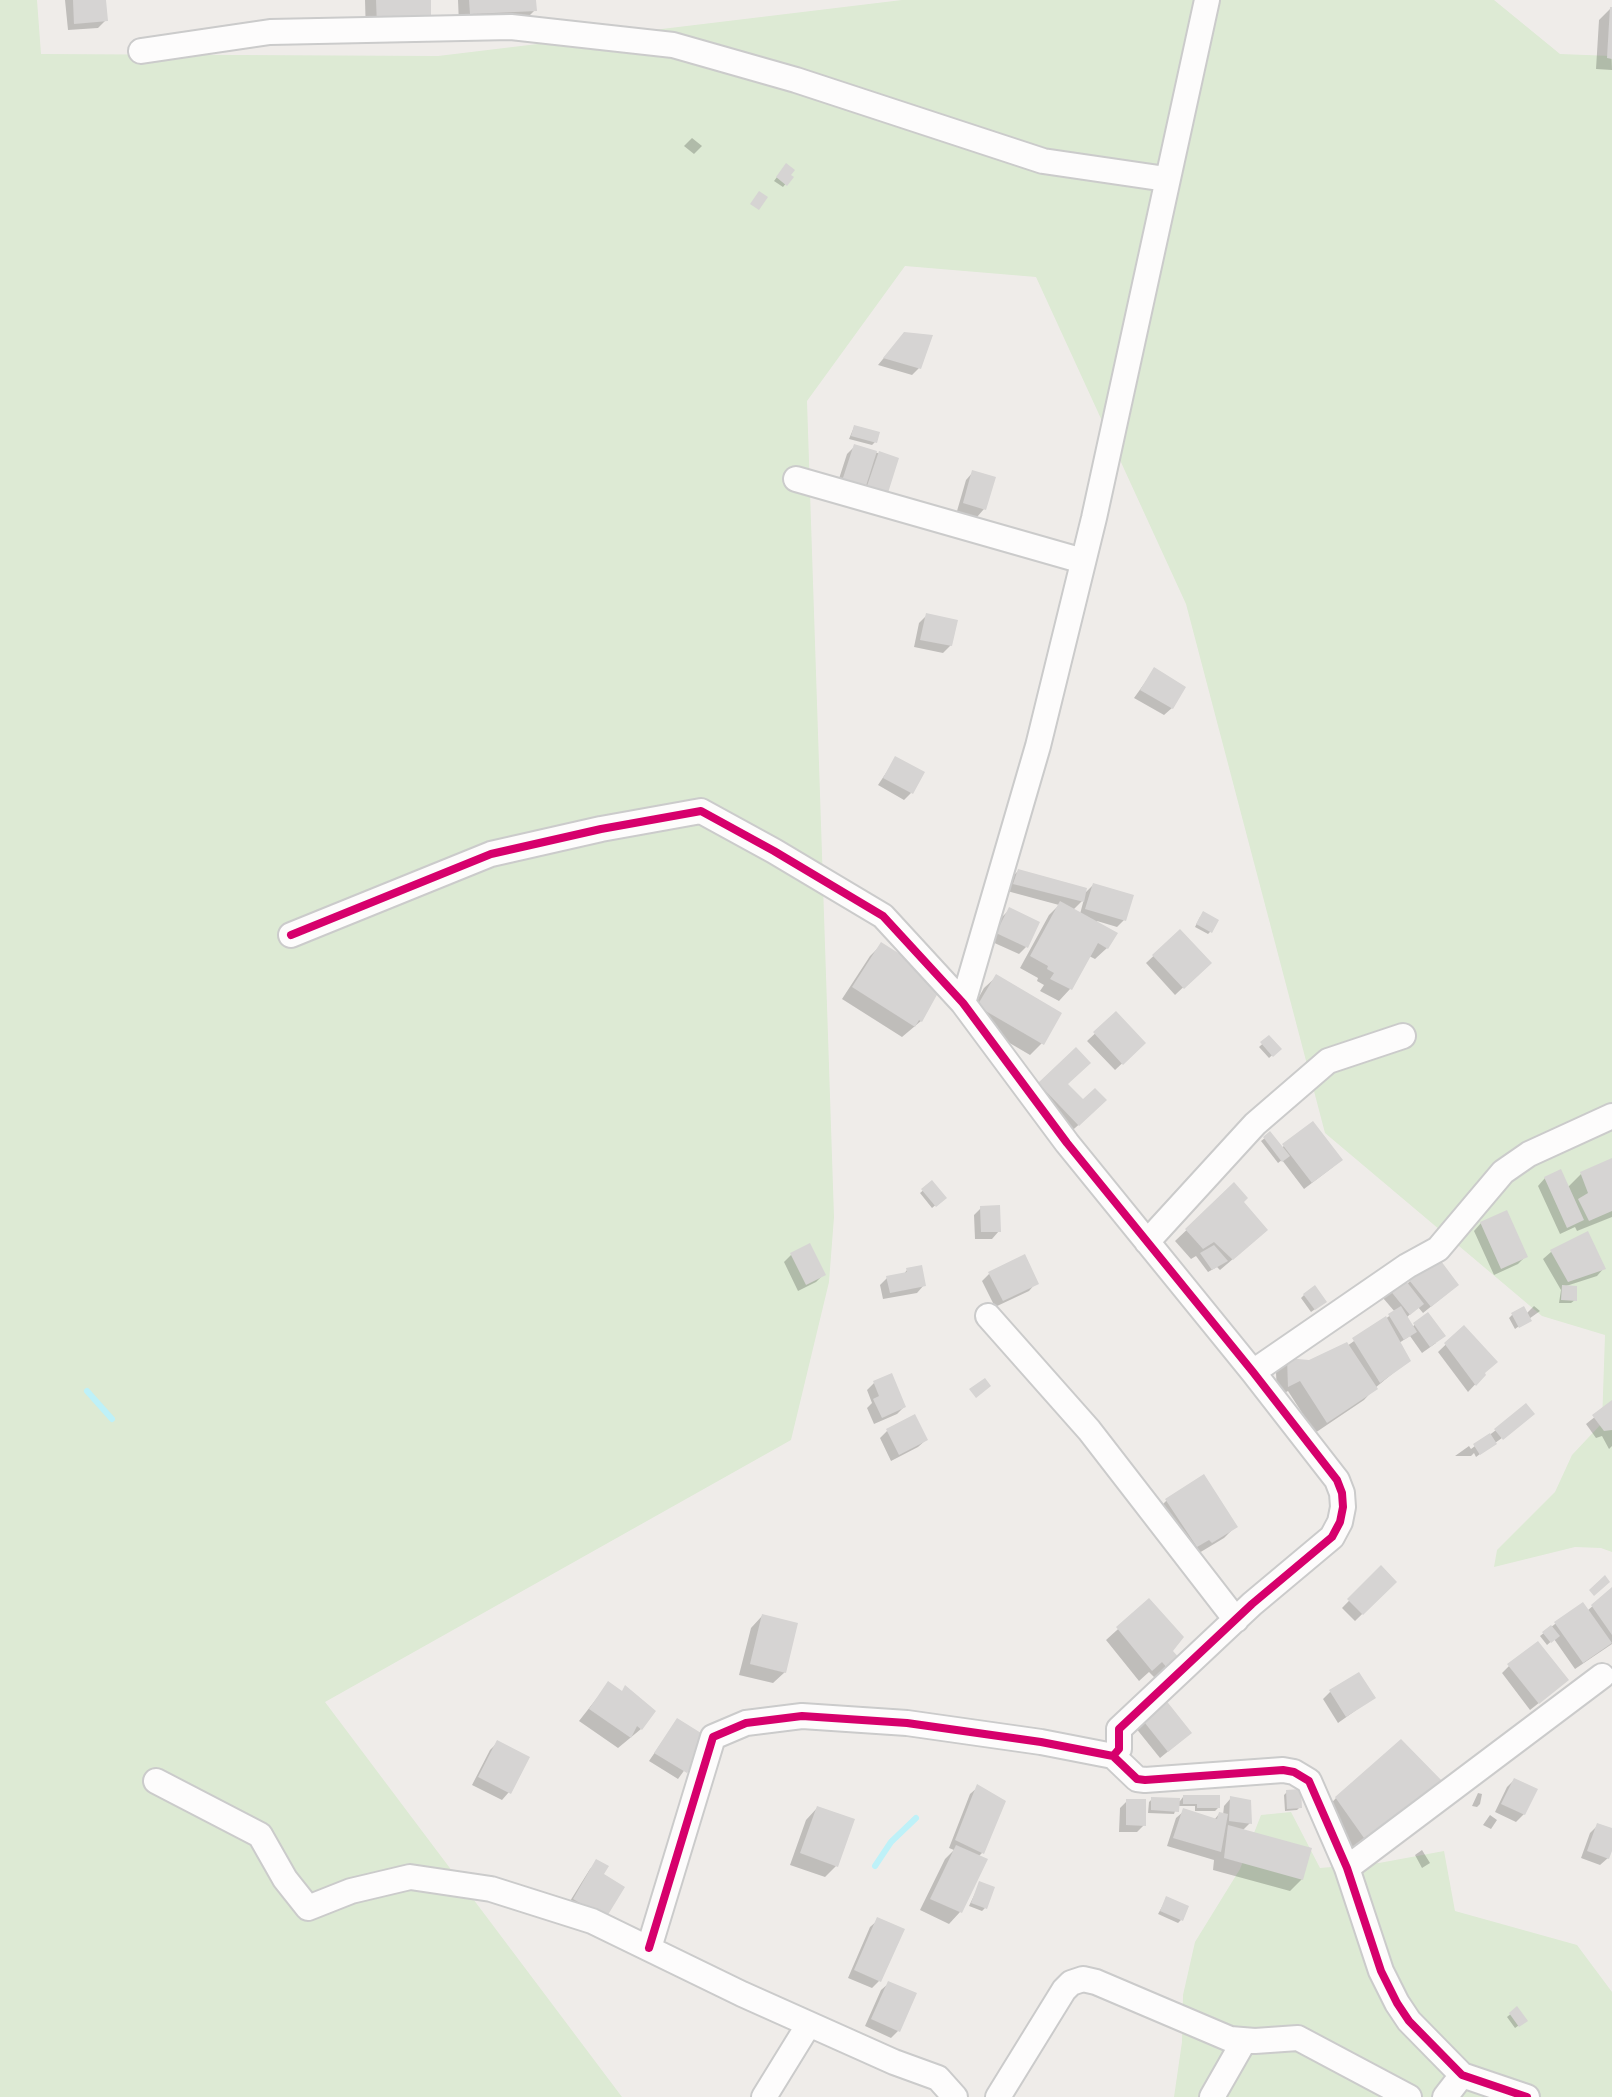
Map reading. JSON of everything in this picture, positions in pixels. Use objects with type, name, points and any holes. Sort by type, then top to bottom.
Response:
[{"type":"street","points":[[963,1003],[1038,746],[1083,561],[1207,0]]},
{"type":"street","points":[[141,51],[270,32],[511,27],[673,45],[796,80],[1043,161],[1166,179]]},
{"type":"street","points":[[796,479],[1083,561]]},
{"type":"street","points":[[291,935],[491,854],[601,829],[701,811],[883,916],[963,1003],[1067,1143],[1337,1480],[1342,1493],[1340,1522],[1332,1537],[1236,1620],[1119,1729],[1119,1749],[1113,1756]]},
{"type":"street","points":[[1147,1242],[1255,1124],[1328,1061],[1403,1036]]},
{"type":"street","points":[[1253,1372],[1407,1266],[1438,1249],[1503,1172],[1529,1154],[1612,1116]]},
{"type":"street","points":[[988,1316],[1089,1430],[1236,1620]]},
{"type":"street","points":[[1347,1868],[1602,1676]]},
{"type":"street","points":[[649,1948],[713,1737],[746,1723],[802,1716],[907,1723],[1041,1742],[1113,1756],[1137,1779],[1145,1780],[1283,1770],[1294,1772],[1309,1781],[1347,1868],[1381,1971],[1397,2003],[1415,2028],[1462,2075],[1527,2097]]},
{"type":"street","points":[[156,1781],[260,1835],[285,1879],[308,1908],[351,1891],[410,1877],[491,1889],[592,1921],[809,2024],[938,2078],[955,2097]]},
{"type":"street","points":[[998,2097],[1064,1990],[1071,1983],[1083,1979],[1230,2039],[1298,2038],[1409,2097]]},
{"type":"street","points":[[764,2097],[809,2024]]},
{"type":"street","points":[[1212,2097],[1244,2041]]},
{"type":"street","points":[[1445,2097],[1462,2075]]},
{"type":"green space","points":[[0,0],[37,0],[41,54],[438,56],[902,0],[1494,0],[1560,54],[1612,56],[1612,1552],[1601,1548],[1575,1547],[1494,1567],[1497,1550],[1555,1492],[1572,1455],[1602,1423],[1605,1335],[1542,1316],[1325,1133],[1186,604],[1036,277],[905,266],[807,401],[834,1217],[829,1282],[791,1440],[325,1702],[622,2097],[0,2097]]},
{"type":"green space","points":[[1291,1812],[1320,1868],[1379,1863],[1444,1851],[1455,1911],[1577,1945],[1612,1992],[1612,2097],[1174,2097],[1182,2042],[1183,1995],[1195,1942],[1240,1869],[1261,1815]]},
{"type":"building","points":[[73,0],[106,0],[108,21],[74,24]]},
{"type":"building","points":[[376,0],[431,0],[431,23],[377,25]]},
{"type":"building","points":[[469,0],[536,0],[537,11],[470,14]]},
{"type":"building","points":[[1612,7],[1612,59],[1607,58]]},
{"type":"building","points":[[786,163],[795,170],[787,186],[776,177]]},
{"type":"building","points":[[759,191],[768,197],[759,210],[750,204]]},
{"type":"building","points":[[904,332],[933,335],[921,369],[883,358]]},
{"type":"building","points":[[854,425],[880,432],[877,443],[851,436]]},
{"type":"building","points":[[854,444],[877,451],[865,489],[842,481]]},
{"type":"building","points":[[879,451],[899,458],[887,496],[866,489]]},
{"type":"building","points":[[972,470],[996,477],[986,510],[963,503]]},
{"type":"building","points":[[926,613],[958,620],[952,646],[920,640]]},
{"type":"building","points":[[1154,667],[1186,687],[1173,709],[1140,690]]},
{"type":"building","points":[[895,756],[925,772],[913,794],[883,778]]},
{"type":"building","points":[[1018,869],[1087,888],[1084,902],[1013,884]]},
{"type":"building","points":[[1093,883],[1134,895],[1126,921],[1085,909]]},
{"type":"building","points":[[1060,901],[1118,933],[1108,949],[1098,943],[1072,990],[1050,979],[1054,973],[1047,969],[1048,966],[1030,956]]},
{"type":"building","points":[[1009,907],[1040,922],[1028,948],[996,933]]},
{"type":"building","points":[[1203,911],[1219,920],[1212,933],[1196,924]]},
{"type":"building","points":[[1180,929],[1212,963],[1184,989],[1152,955]]},
{"type":"building","points":[[881,942],[944,982],[922,1022],[919,1020],[915,1027],[852,987]]},
{"type":"building","points":[[996,974],[1062,1013],[1044,1045],[977,1006]]},
{"type":"building","points":[[1116,1011],[1146,1043],[1123,1065],[1093,1032]]},
{"type":"building","points":[[1269,1035],[1282,1049],[1273,1057],[1260,1042]]},
{"type":"building","points":[[1076,1047],[1091,1063],[1068,1084],[1083,1099],[1095,1088],[1107,1100],[1079,1126],[1038,1083]]},
{"type":"building","points":[[1313,1121],[1343,1160],[1312,1183],[1282,1144]]},
{"type":"building","points":[[1270,1131],[1290,1156],[1282,1162],[1263,1137]]},
{"type":"building","points":[[1612,1158],[1612,1211],[1589,1221],[1578,1199],[1588,1193],[1580,1172]]},
{"type":"building","points":[[1561,1169],[1584,1220],[1567,1228],[1544,1177]]},
{"type":"building","points":[[932,1180],[947,1198],[936,1207],[921,1189]]},
{"type":"building","points":[[1234,1182],[1248,1198],[1244,1202],[1268,1230],[1233,1260],[1214,1242],[1203,1249],[1185,1229]]},
{"type":"building","points":[[1000,1205],[1001,1232],[981,1232],[980,1206]]},
{"type":"building","points":[[1507,1210],[1528,1257],[1501,1269],[1480,1222]]},
{"type":"building","points":[[1588,1231],[1606,1269],[1568,1282],[1550,1250]]},
{"type":"building","points":[[810,1243],[826,1275],[806,1285],[790,1253]]},
{"type":"building","points":[[1214,1245],[1228,1261],[1212,1270],[1200,1253]]},
{"type":"building","points":[[1025,1254],[1039,1284],[1003,1301],[988,1272]]},
{"type":"building","points":[[1438,1257],[1459,1285],[1431,1307],[1409,1280]]},
{"type":"building","points":[[922,1265],[926,1286],[890,1293],[886,1276]]},
{"type":"building","points":[[1403,1277],[1424,1304],[1410,1315],[1389,1289]]},
{"type":"building","points":[[1315,1285],[1327,1302],[1315,1310],[1303,1294]]},
{"type":"building","points":[[1562,1285],[1577,1286],[1577,1301],[1561,1300]]},
{"type":"building","points":[[1401,1306],[1417,1332],[1404,1340],[1388,1314]]},
{"type":"building","points":[[1524,1306],[1532,1321],[1519,1328],[1511,1313]]},
{"type":"building","points":[[1428,1312],[1446,1336],[1430,1347],[1413,1323]]},
{"type":"building","points":[[1386,1316],[1411,1361],[1380,1383],[1352,1338]]},
{"type":"building","points":[[1464,1325],[1498,1362],[1476,1386],[1444,1343]]},
{"type":"building","points":[[1347,1342],[1378,1389],[1327,1423],[1300,1381],[1288,1387],[1287,1358],[1309,1360]]},
{"type":"building","points":[[892,1373],[906,1407],[882,1418],[873,1399],[879,1396],[873,1381]]},
{"type":"building","points":[[985,1378],[991,1386],[976,1398],[969,1389]]},
{"type":"building","points":[[1612,1400],[1612,1430],[1604,1431],[1592,1415]]},
{"type":"building","points":[[1526,1403],[1535,1414],[1503,1440],[1494,1429]]},
{"type":"building","points":[[915,1414],[928,1440],[899,1455],[886,1429]]},
{"type":"building","points":[[1490,1433],[1497,1444],[1480,1455],[1473,1444]]},
{"type":"building","points":[[1204,1474],[1238,1527],[1212,1543],[1209,1540],[1197,1547],[1165,1499]]},
{"type":"building","points":[[1381,1565],[1397,1582],[1363,1615],[1347,1599]]},
{"type":"building","points":[[1605,1575],[1610,1582],[1594,1596],[1589,1590]]},
{"type":"building","points":[[1612,1587],[1612,1635],[1591,1605]]},
{"type":"building","points":[[1149,1598],[1184,1637],[1173,1651],[1180,1659],[1168,1669],[1162,1662],[1152,1671],[1116,1627]]},
{"type":"building","points":[[1583,1602],[1612,1643],[1583,1663],[1554,1622]]},
{"type":"building","points":[[762,1614],[798,1623],[786,1673],[750,1664]]},
{"type":"building","points":[[1551,1625],[1560,1636],[1551,1643],[1542,1632]]},
{"type":"building","points":[[1538,1641],[1569,1680],[1539,1704],[1507,1664]]},
{"type":"building","points":[[1359,1672],[1376,1698],[1346,1717],[1329,1690]]},
{"type":"building","points":[[608,1681],[622,1691],[625,1685],[656,1711],[642,1730],[637,1726],[631,1738],[589,1709]]},
{"type":"building","points":[[1165,1699],[1192,1733],[1168,1752],[1141,1718]]},
{"type":"building","points":[[677,1718],[709,1738],[687,1773],[654,1753]]},
{"type":"building","points":[[1401,1739],[1446,1785],[1364,1838],[1335,1797]]},
{"type":"building","points":[[497,1740],[530,1757],[511,1794],[478,1777]]},
{"type":"building","points":[[1514,1778],[1538,1789],[1525,1815],[1501,1804]]},
{"type":"building","points":[[977,1784],[1006,1801],[984,1854],[955,1840]]},
{"type":"building","points":[[1301,1789],[1302,1808],[1287,1809],[1286,1790]]},
{"type":"building","points":[[1183,1795],[1220,1795],[1220,1808],[1197,1808],[1197,1804],[1183,1804]]},
{"type":"building","points":[[1230,1796],[1251,1800],[1252,1824],[1229,1821]]},
{"type":"building","points":[[1151,1797],[1180,1798],[1179,1812],[1151,1810]]},
{"type":"building","points":[[1126,1799],[1146,1799],[1146,1826],[1126,1825]]},
{"type":"building","points":[[817,1806],[855,1819],[838,1867],[800,1853]]},
{"type":"building","points":[[1183,1808],[1217,1819],[1219,1812],[1228,1814],[1221,1852],[1173,1838]]},
{"type":"building","points":[[1597,1823],[1612,1828],[1609,1859],[1587,1851]]},
{"type":"building","points":[[1228,1825],[1312,1848],[1303,1880],[1224,1858]]},
{"type":"building","points":[[956,1845],[988,1859],[962,1913],[930,1899]]},
{"type":"building","points":[[596,1859],[609,1866],[604,1874],[625,1887],[606,1918],[573,1899]]},
{"type":"building","points":[[979,1881],[995,1887],[987,1909],[971,1903]]},
{"type":"building","points":[[1166,1896],[1189,1906],[1183,1921],[1160,1911]]},
{"type":"building","points":[[877,1917],[905,1929],[881,1982],[854,1970]]},
{"type":"building","points":[[888,1981],[917,1993],[900,2032],[871,2019]]},
{"type":"building","points":[[1517,2006],[1528,2021],[1519,2027],[1509,2013]]},
{"type":"waterway","points":[[87,1391],[112,1419]]},
{"type":"waterway","points":[[875,1866],[891,1842],[916,1818]]},
{"type":"cycle path","points":[[291,935],[491,854],[601,829],[701,811],[883,916],[963,1003],[1067,1143],[1337,1480],[1342,1493],[1340,1522],[1332,1537],[1252,1604],[1119,1729],[1119,1749],[1113,1756]]},
{"type":"cycle path","points":[[649,1948],[713,1737],[746,1723],[802,1716],[907,1723],[1041,1742],[1113,1756],[1137,1779],[1145,1780],[1283,1770],[1294,1772],[1309,1781],[1347,1868],[1381,1971],[1409,2021],[1462,2075],[1527,2097]]}]
